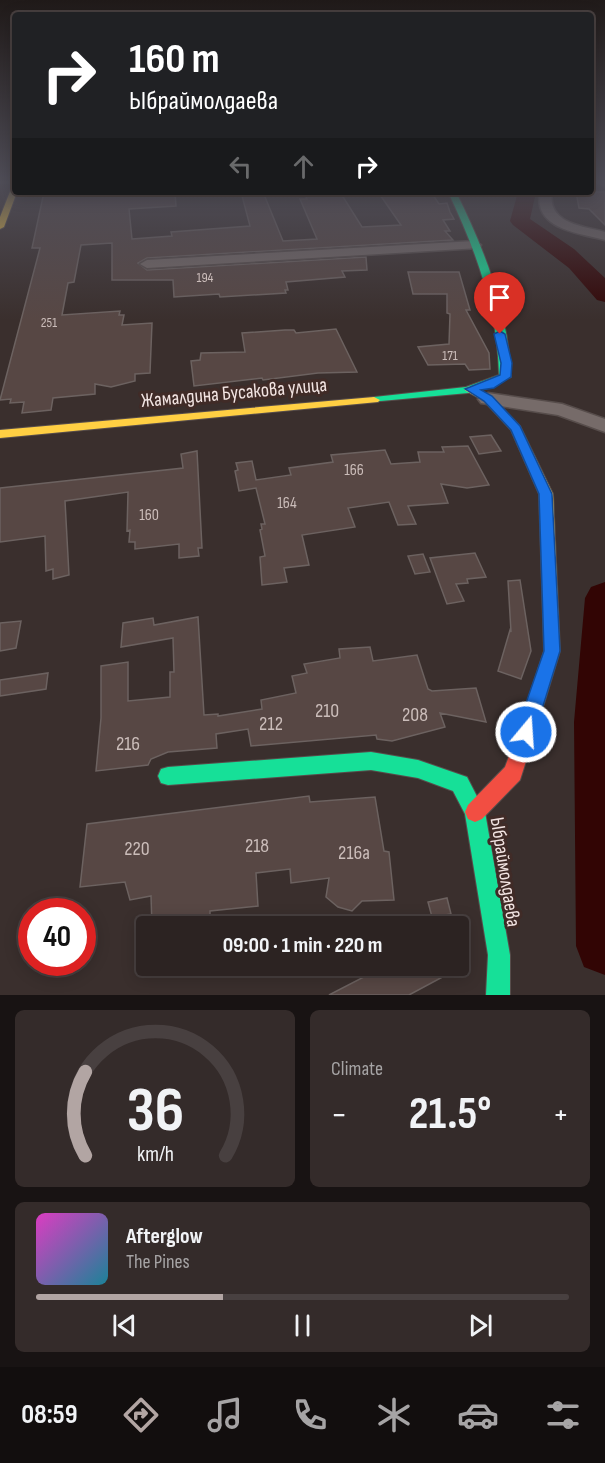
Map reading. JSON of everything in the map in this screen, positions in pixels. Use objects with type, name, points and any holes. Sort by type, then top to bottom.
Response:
[{"type":"street","points":[[469,227],[488,281],[507,370],[506,377],[500,381],[470,389]]},
{"type":"street","points":[[573,227],[605,236]]},
{"type":"street","points":[[147,264],[474,245]]},
{"type":"street","name":"Ыбраймолдаева","points":[[470,389],[488,399],[516,429],[546,494],[552,651],[513,773],[475,812],[499,955],[498,995]]},
{"type":"street","name":"Жамалдина Бусакова улица","points":[[0,434],[428,395],[470,389]]},
{"type":"street","points":[[488,399],[586,417],[605,426]]},
{"type":"street","points":[[168,776],[371,762],[417,769],[460,784],[475,812]]},
{"type":"building","points":[[36,227],[131,227],[132,239],[172,236],[171,232],[231,227],[277,227],[283,241],[317,239],[312,227],[448,227],[450,231],[445,231],[453,240],[147,258],[138,263],[147,270],[366,257],[367,270],[342,271],[345,277],[286,282],[288,290],[285,290],[286,293],[220,297],[219,294],[174,297],[173,280],[112,280],[112,243],[81,245],[74,282],[68,283],[62,315],[120,311],[119,315],[124,315],[122,325],[152,323],[150,373],[135,374],[135,381],[111,387],[95,384],[95,394],[53,398],[51,410],[22,413],[24,402],[10,403],[11,399],[0,400],[40,248],[32,248]]},
{"type":"building","points":[[408,272],[459,272],[470,310],[466,310],[489,353],[490,369],[469,370],[465,364],[428,365],[418,347],[449,344],[450,314],[447,313],[447,294],[413,294]]},
{"type":"building","points":[[336,329],[357,372],[318,373],[194,386],[191,361],[200,360],[201,353],[245,352],[242,333],[294,330],[296,333]]},
{"type":"building","points":[[491,435],[501,451],[479,454],[470,437]]},
{"type":"building","points":[[468,446],[489,485],[467,488],[441,484],[448,503],[408,506],[416,524],[398,525],[389,502],[348,508],[355,527],[302,535],[309,565],[284,568],[287,582],[262,585],[260,557],[265,556],[260,530],[262,529],[261,524],[265,524],[256,488],[239,491],[235,471],[238,470],[236,463],[252,461],[256,480],[291,475],[289,468],[333,462],[331,455],[385,450],[391,464],[420,462],[418,452],[444,452],[442,447]]},
{"type":"building","points":[[197,451],[202,548],[198,548],[199,556],[179,558],[179,544],[135,549],[135,542],[129,542],[130,530],[127,531],[128,492],[65,501],[69,575],[53,579],[53,569],[46,571],[45,536],[0,542],[0,488],[183,468],[181,454]]},
{"type":"building","points":[[475,553],[486,577],[467,579],[468,583],[456,584],[464,601],[447,604],[430,558]]},
{"type":"building","points":[[423,554],[430,572],[415,574],[408,556]]},
{"type":"building","points":[[520,580],[531,651],[521,679],[498,671],[510,630],[511,632],[508,581]]},
{"type":"building","points":[[198,617],[204,715],[218,714],[218,716],[262,709],[261,700],[296,693],[292,676],[307,673],[304,664],[340,658],[339,649],[370,647],[373,661],[417,655],[428,689],[432,691],[476,688],[486,722],[440,713],[445,727],[392,741],[377,739],[376,735],[251,746],[248,729],[216,734],[217,748],[168,752],[151,759],[148,765],[96,771],[101,718],[101,666],[128,662],[128,701],[170,697],[170,672],[174,672],[173,638],[121,647],[123,623],[153,618],[154,625]]},
{"type":"building","points":[[21,621],[16,648],[0,651],[0,623]]},
{"type":"building","points":[[48,673],[46,689],[0,696],[0,680]]},
{"type":"building","points":[[309,796],[310,802],[375,797],[384,851],[389,852],[394,900],[362,901],[352,911],[338,907],[326,897],[329,878],[291,883],[290,869],[256,873],[258,906],[210,911],[210,916],[152,916],[151,896],[130,900],[125,882],[80,887],[87,824]]},
{"type":"building","points":[[447,898],[451,914],[432,916],[428,902]]},
{"type":"building","points":[[366,976],[444,976],[409,995],[329,995]]},
{"type":"waterway","points":[[529,227],[577,263],[597,283],[605,295]]},
{"type":"waterway","points":[[605,598],[597,722],[605,946]]},
{"type":"traffic: fast","points":[[374,400],[468,390],[505,377],[501,331],[496,307],[481,257],[469,227]]},
{"type":"traffic: fast","points":[[168,776],[371,761],[418,769],[460,784],[475,812],[499,955],[498,995]]},
{"type":"traffic: slow","points":[[470,389],[488,399],[516,429],[546,494],[552,651],[527,730]]},
{"type":"traffic: slow","points":[[0,434],[374,400]]},
{"type":"traffic: jam","points":[[475,812],[513,773],[527,730]]},
{"type":"route","points":[[500,334],[507,363],[506,377],[490,385],[470,389],[488,399],[516,429],[546,494],[552,651],[526,732]]}]
